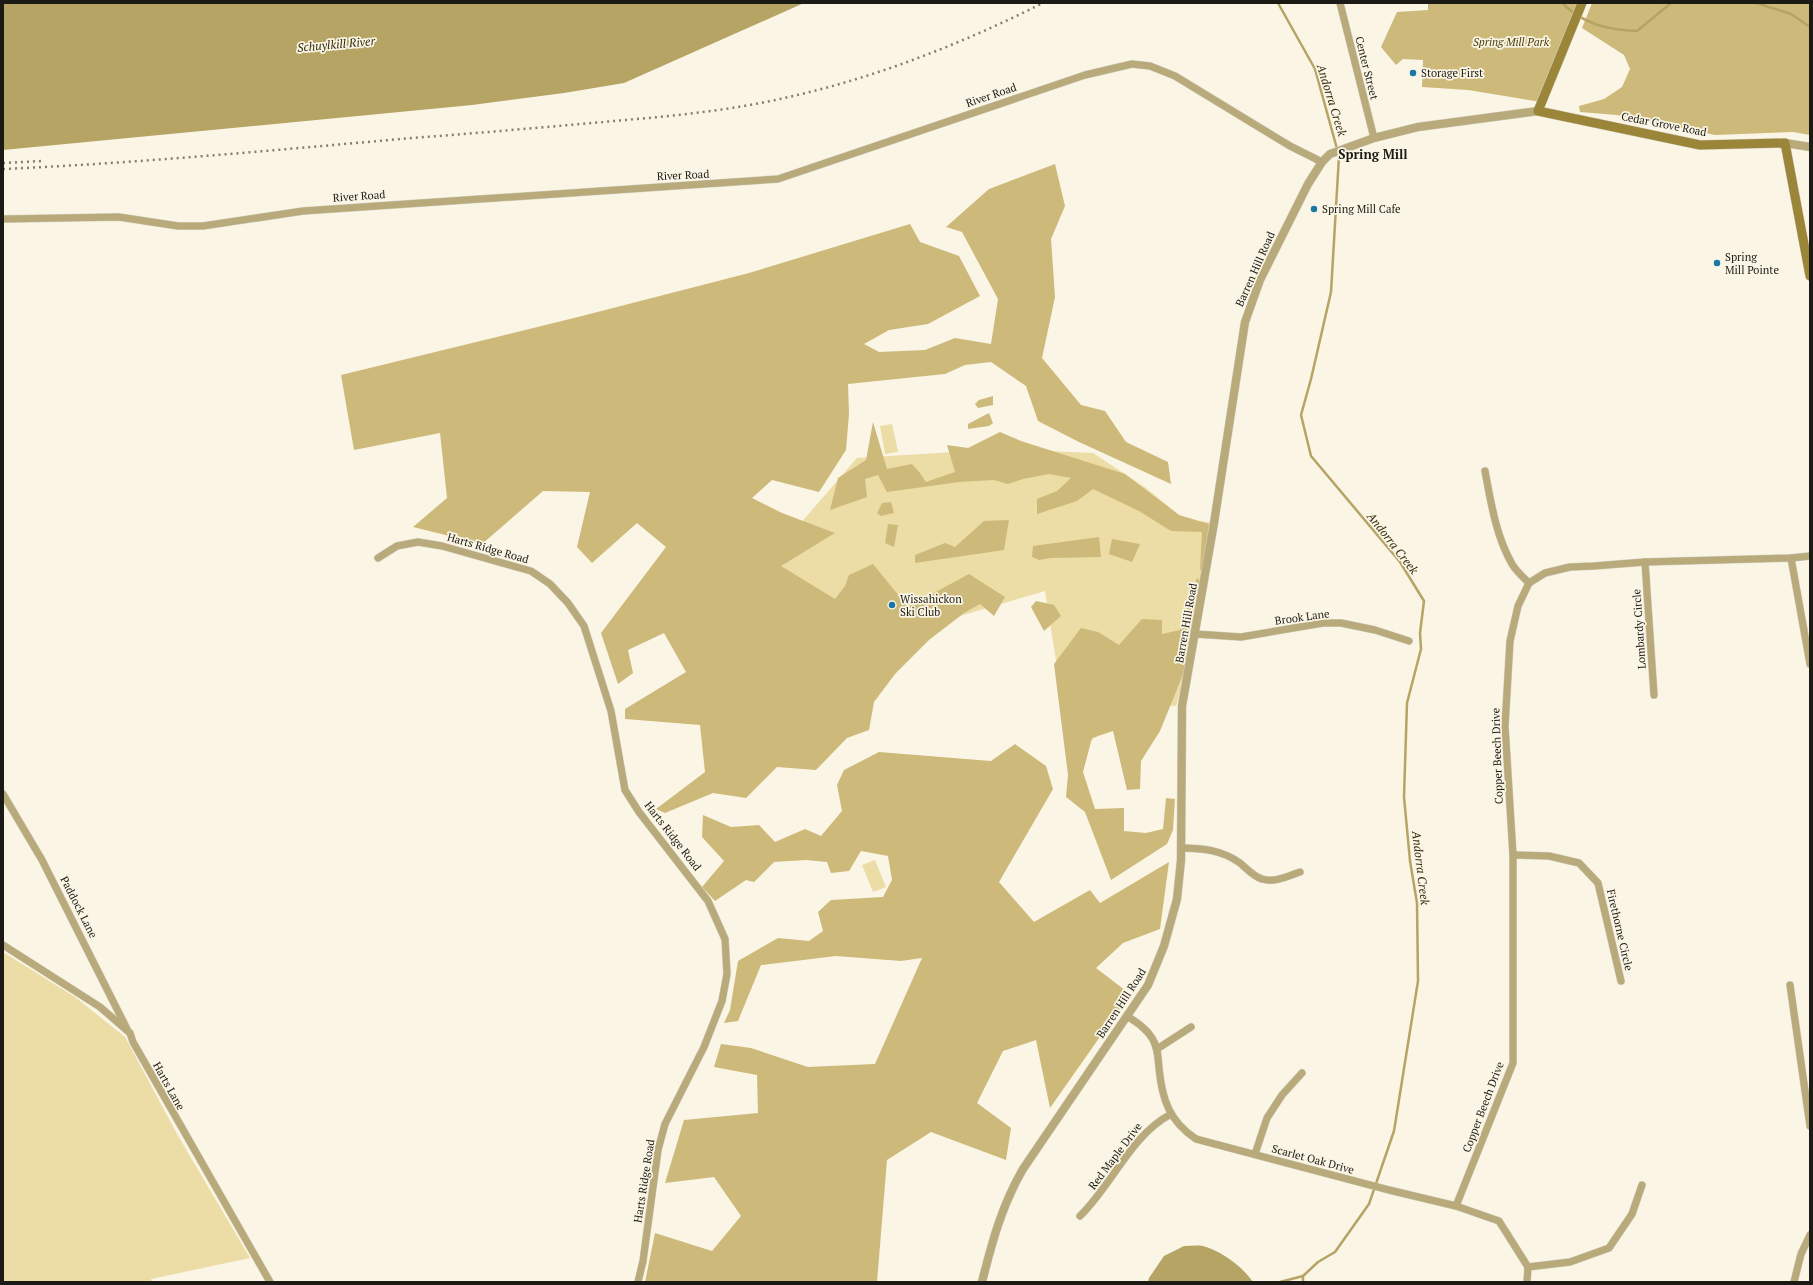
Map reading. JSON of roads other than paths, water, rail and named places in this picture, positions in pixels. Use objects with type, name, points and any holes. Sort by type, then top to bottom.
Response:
[{"type":"main road","points":[[1538,111],[1582,3]]},
{"type":"main road","name":"Cedar Grove Road","points":[[1538,111],[1700,145],[1785,143]]},
{"type":"main road","points":[[1785,143],[1810,276]]},
{"type":"street","name":"Center Street","points":[[1340,3],[1374,138]]},
{"type":"street","name":"River Road","points":[[3,219],[119,217],[178,226],[203,226],[303,210],[778,179],[1084,75],[1132,64],[1150,66],[1175,76],[1290,146],[1322,162]]},
{"type":"street","name":"Barren Hill Road","points":[[982,1282],[1002,1210],[1015,1181],[1127,1016],[1151,978],[1164,946],[1177,899],[1181,848],[1181,714],[1247,314],[1260,280],[1276,246],[1308,184],[1322,162],[1330,154],[1374,138],[1418,127],[1538,111]]},
{"type":"street","name":"Cedar Grove Road","points":[[1785,143],[1810,147]]},
{"type":"street","points":[[1485,471],[1494,517],[1503,544],[1513,565],[1529,583],[1545,573],[1570,567],[1644,562],[1791,558],[1810,556]]},
{"type":"street","name":"Harts Ridge Road","points":[[378,558],[398,546],[418,542],[442,546],[531,571],[550,584],[559,593],[584,626],[611,711],[625,790],[639,812],[708,901],[725,939],[727,974],[722,1001],[704,1047],[665,1124],[658,1150],[644,1261],[638,1282]]},
{"type":"street","points":[[1791,558],[1810,664]]},
{"type":"street","name":"Lombardy Circle","points":[[1644,562],[1654,695]]},
{"type":"street","name":"Copper Beech Drive","points":[[1456,1206],[1513,1063],[1513,855],[1505,726],[1510,641],[1518,606],[1529,583]]},
{"type":"street","name":"Brook Lane","points":[[1195,634],[1241,637],[1323,623],[1341,623],[1375,630],[1410,641]]},
{"type":"street","name":"Paddock Lane","points":[[3,794],[42,860],[130,1033]]},
{"type":"street","points":[[1181,848],[1207,848],[1238,862],[1261,879],[1279,880],[1300,872]]},
{"type":"street","name":"Firethorne Circle","points":[[1513,855],[1549,856],[1579,863],[1598,883],[1621,981]]},
{"type":"street","name":"Harts Lane","points":[[3,945],[100,1007],[130,1033],[132,1042],[270,1282]]},
{"type":"street","points":[[1790,985],[1810,1126]]},
{"type":"street","name":"Scarlet Oak Drive","points":[[1127,1016],[1148,1033],[1157,1050],[1162,1092],[1171,1114],[1186,1131],[1196,1139],[1361,1183],[1456,1206],[1499,1221],[1528,1267]]},
{"type":"street","points":[[1157,1050],[1191,1027]]},
{"type":"street","points":[[1255,1154],[1267,1118],[1282,1095],[1302,1073]]},
{"type":"street","name":"Red Maple Drive","points":[[1080,1216],[1093,1203],[1144,1133],[1158,1121],[1171,1114]]},
{"type":"street","points":[[1527,1282],[1528,1267],[1570,1262],[1609,1248],[1632,1214],[1642,1185]]},
{"type":"street","points":[[1794,1282],[1801,1254],[1810,1235]]},
{"type":"water","name":"Schuylkill River","points":[[3,3],[804,3],[624,83],[564,93],[472,105],[3,150]]},
{"type":"water","points":[[1184,1246],[1203,1246],[1217,1251],[1243,1270],[1253,1282],[1148,1282],[1149,1278],[1164,1256]]},
{"type":"waterway","name":"Andorra Creek","points":[[1278,3],[1315,69],[1339,156],[1331,292],[1301,415],[1311,456],[1400,562],[1424,601],[1420,633],[1421,649],[1407,703],[1404,797],[1410,861],[1417,903],[1418,981],[1394,1131],[1369,1204],[1335,1252],[1318,1262],[1303,1276],[1303,1282]]},
{"type":"waterway","points":[[1562,3],[1578,16],[1587,21],[1606,27],[1637,31],[1671,3]]},
{"type":"waterway","points":[[1756,3],[1791,14],[1810,27]]},
{"type":"waterway","points":[[1280,1282],[1303,1276]]},
{"type":"railway","points":[[3,169],[157,160],[259,152],[682,115],[727,109],[793,96],[858,79],[952,45],[1043,3]]},
{"type":"railway","points":[[3,163],[42,161]]},
{"type":"place","name":"Storage First","points":[[1413,73]]},
{"type":"place","name":"Spring Mill Cafe","points":[[1314,209]]},
{"type":"place","name":"Spring Mill Pointe","points":[[1717,263]]},
{"type":"place","name":"Wissahickon Ski Club","points":[[892,605]]},
{"type":"district","name":"Spring Mill","points":[[1373,154]]},
{"type":"park label","name":"Spring Mill Park","points":[[1511,42]]}]
